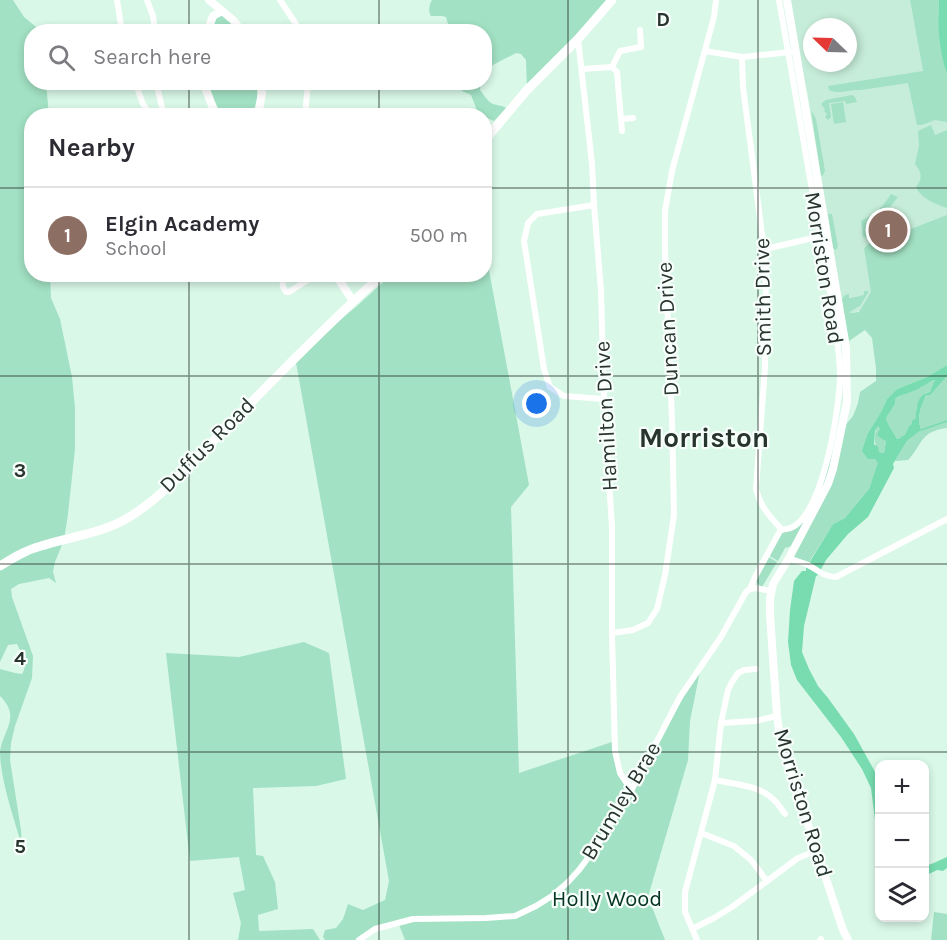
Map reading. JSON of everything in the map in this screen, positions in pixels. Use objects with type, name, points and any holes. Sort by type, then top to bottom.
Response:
[{"type":"main road","points":[[492,132],[527,90],[578,39],[612,0]]},
{"type":"main road","name":"Duffus Road","points":[[0,566],[40,546],[105,530],[142,508],[172,482],[295,357],[374,282]]},
{"type":"street","points":[[117,0],[122,24]]},
{"type":"street","points":[[147,0],[154,24]]},
{"type":"street","points":[[209,0],[236,24]]},
{"type":"street","points":[[209,0],[213,6],[210,24]]},
{"type":"street","points":[[280,0],[296,24]]},
{"type":"street","name":"Duncan Drive","points":[[612,633],[633,630],[648,623],[657,609],[666,566],[674,515],[664,254],[665,211],[672,171],[714,18],[716,0]]},
{"type":"street","name":"Morriston Road","points":[[779,0],[792,52],[847,365],[847,402],[835,445],[819,487],[802,520],[793,528],[781,529]]},
{"type":"street","name":"Morriston Road","points":[[787,0],[792,52]]},
{"type":"street","points":[[213,16],[222,11]]},
{"type":"street","points":[[612,67],[620,51],[641,47],[640,30]]},
{"type":"street","name":"Hamilton Drive","points":[[578,39],[592,164],[601,291],[604,399],[612,528],[615,751],[620,773],[632,789]]},
{"type":"street","points":[[705,51],[742,57],[792,52]]},
{"type":"street","name":"Smith Drive","points":[[742,57],[744,95],[766,265],[765,367],[756,489],[759,501],[781,529]]},
{"type":"street","points":[[582,69],[612,67],[617,72],[622,131]]},
{"type":"street","points":[[137,90],[146,108]]},
{"type":"street","points":[[158,90],[162,108]]},
{"type":"street","points":[[206,90],[213,108]]},
{"type":"street","points":[[259,108],[262,90]]},
{"type":"street","points":[[306,108],[307,90]]},
{"type":"street","points":[[621,119],[633,118]]},
{"type":"street","points":[[594,205],[537,214],[528,223],[525,241],[544,369],[550,387],[564,396],[604,399]]},
{"type":"street","points":[[765,249],[823,235]]},
{"type":"street","points":[[283,282],[286,292],[289,292],[305,282]]},
{"type":"street","points":[[340,282],[353,301]]},
{"type":"street","name":"Morriston Road","points":[[835,445],[828,484],[773,584],[771,615],[777,716],[781,743],[848,940]]},
{"type":"street","points":[[789,558],[820,573],[836,577],[947,519]]},
{"type":"street","name":"Brumley Brae","points":[[358,940],[375,929],[413,919],[515,915],[552,896],[579,870],[599,843],[632,789],[680,697],[750,589],[781,529]]},
{"type":"street","points":[[750,589],[771,591]]},
{"type":"street","points":[[697,940],[685,912],[685,892],[715,780],[721,723],[728,690],[738,673],[756,669]]},
{"type":"street","points":[[721,723],[755,721],[777,716]]},
{"type":"street","points":[[715,780],[766,793],[774,799],[785,814]]},
{"type":"street","points":[[701,833],[735,846],[752,860],[767,880]]},
{"type":"street","points":[[692,929],[732,907],[798,858],[816,851]]},
{"type":"shaded area","points":[[787,0],[910,0],[923,71],[947,105],[947,344],[894,305],[844,314],[807,90],[803,90]]},
{"type":"shaded area","points":[[939,0],[947,0],[947,74],[939,37]]},
{"type":"shaded area","points":[[947,365],[947,376],[930,395],[926,395],[924,400],[919,416],[921,430],[907,441],[893,464],[894,468],[868,517],[848,534],[816,576],[804,626],[802,652],[818,686],[854,734],[875,772],[875,820],[871,788],[862,769],[841,737],[797,680],[791,665],[788,642],[794,581],[802,571],[806,571],[833,524],[845,518],[869,489],[878,463],[875,459],[868,459],[862,451],[868,433],[887,399],[897,389],[927,377]],"holes":[[[935,380],[930,392],[920,398],[916,418],[907,431],[897,439],[886,418],[895,404],[895,399]],[[878,426],[880,429],[877,435],[886,441],[884,453],[879,452],[878,447],[874,444],[875,431]]]},
{"type":"shaded area","points":[[947,857],[947,868],[943,871],[937,870],[929,874],[929,865]]},
{"type":"green space","points":[[0,0],[13,0],[24,17],[32,24],[24,24],[24,90],[47,90],[48,108],[24,108],[24,282],[50,282],[51,298],[60,319],[72,377],[75,408],[75,449],[68,514],[64,540],[53,572],[56,583],[49,578],[19,584],[11,589],[33,656],[32,678],[15,726],[10,760],[22,846],[5,786],[1,762],[0,751],[10,717],[6,703],[0,696],[0,669],[22,674],[25,666],[24,651],[20,650],[17,644],[8,645],[0,662]]},
{"type":"green space","points":[[432,0],[612,0],[527,90],[526,60],[521,54],[516,53],[492,65],[492,24],[448,24],[446,17],[431,16]]},
{"type":"green space","points":[[910,0],[939,0],[938,15],[947,74],[947,122],[935,120],[917,125],[908,83],[841,92],[829,90],[828,86],[923,71]]},
{"type":"green space","points":[[220,14],[224,15],[232,24],[214,24]]},
{"type":"green space","points":[[211,90],[257,90],[255,108],[218,108]]},
{"type":"green space","points":[[480,90],[487,100],[506,108],[494,121],[492,120],[492,108],[476,108],[471,95],[462,91]]},
{"type":"green space","points":[[852,95],[857,102],[829,103],[831,117],[828,120],[825,117],[827,114],[821,104],[826,100]]},
{"type":"green space","points":[[843,102],[846,122],[834,124],[831,104]]},
{"type":"green space","points":[[811,110],[816,119],[825,171],[821,176]]},
{"type":"green space","points":[[931,125],[935,135],[947,130],[947,208],[925,198],[916,187],[921,176],[915,164],[919,146],[918,131]]},
{"type":"green space","points":[[891,194],[898,197],[866,237],[863,237],[861,221],[878,210]]},
{"type":"green space","points":[[828,214],[832,214],[838,246],[836,250],[833,248]]},
{"type":"green space","points":[[947,215],[947,365],[927,377],[897,389],[887,399],[868,433],[875,459],[879,463],[869,489],[845,518],[833,524],[809,562],[805,564],[789,558],[828,484],[843,428],[853,416],[860,392],[876,381],[872,338],[865,330],[849,341],[842,299],[845,295],[849,294],[851,298],[864,295],[864,291],[869,291],[860,306],[850,313],[859,312],[871,292],[864,248],[871,242],[872,244]]},
{"type":"green space","name":"Holly Wood","points":[[383,282],[491,282],[529,485],[511,507],[519,773],[615,741],[620,773],[632,788],[701,666],[690,721],[688,760],[648,897],[665,940],[405,940],[398,922],[375,929],[359,940],[325,940],[323,937],[325,930],[336,928],[343,919],[348,904],[363,910],[385,900],[389,881],[295,357]]},
{"type":"green space","points":[[947,376],[947,428],[927,435],[908,460],[895,461],[907,441],[921,430],[920,412],[926,395],[930,394]]},
{"type":"green space","points":[[936,380],[930,392],[925,393],[916,408],[917,418],[913,425],[897,439],[886,418],[895,404],[895,399]]},
{"type":"green space","points":[[878,425],[886,441],[884,453],[879,452],[875,442]]},
{"type":"green space","points":[[834,447],[836,447],[824,486],[792,546],[785,548],[778,561],[768,555],[781,534],[798,527],[804,521],[815,501]]},
{"type":"green space","points":[[767,556],[777,562],[762,587],[756,581]]},
{"type":"green space","points":[[304,642],[329,653],[346,779],[316,786],[253,788],[256,855],[263,856],[275,882],[278,909],[258,915],[259,931],[313,929],[320,940],[238,940],[241,923],[233,893],[245,890],[239,857],[190,861],[166,653],[239,657]]},
{"type":"green space","points":[[934,912],[947,914],[947,940],[931,940]]},
{"type":"waterway","points":[[921,430],[947,421]]},
{"type":"place","name":"Elgin Academy","points":[[888,230]]},
{"type":"district","name":"Morriston","points":[[704,437]]}]
